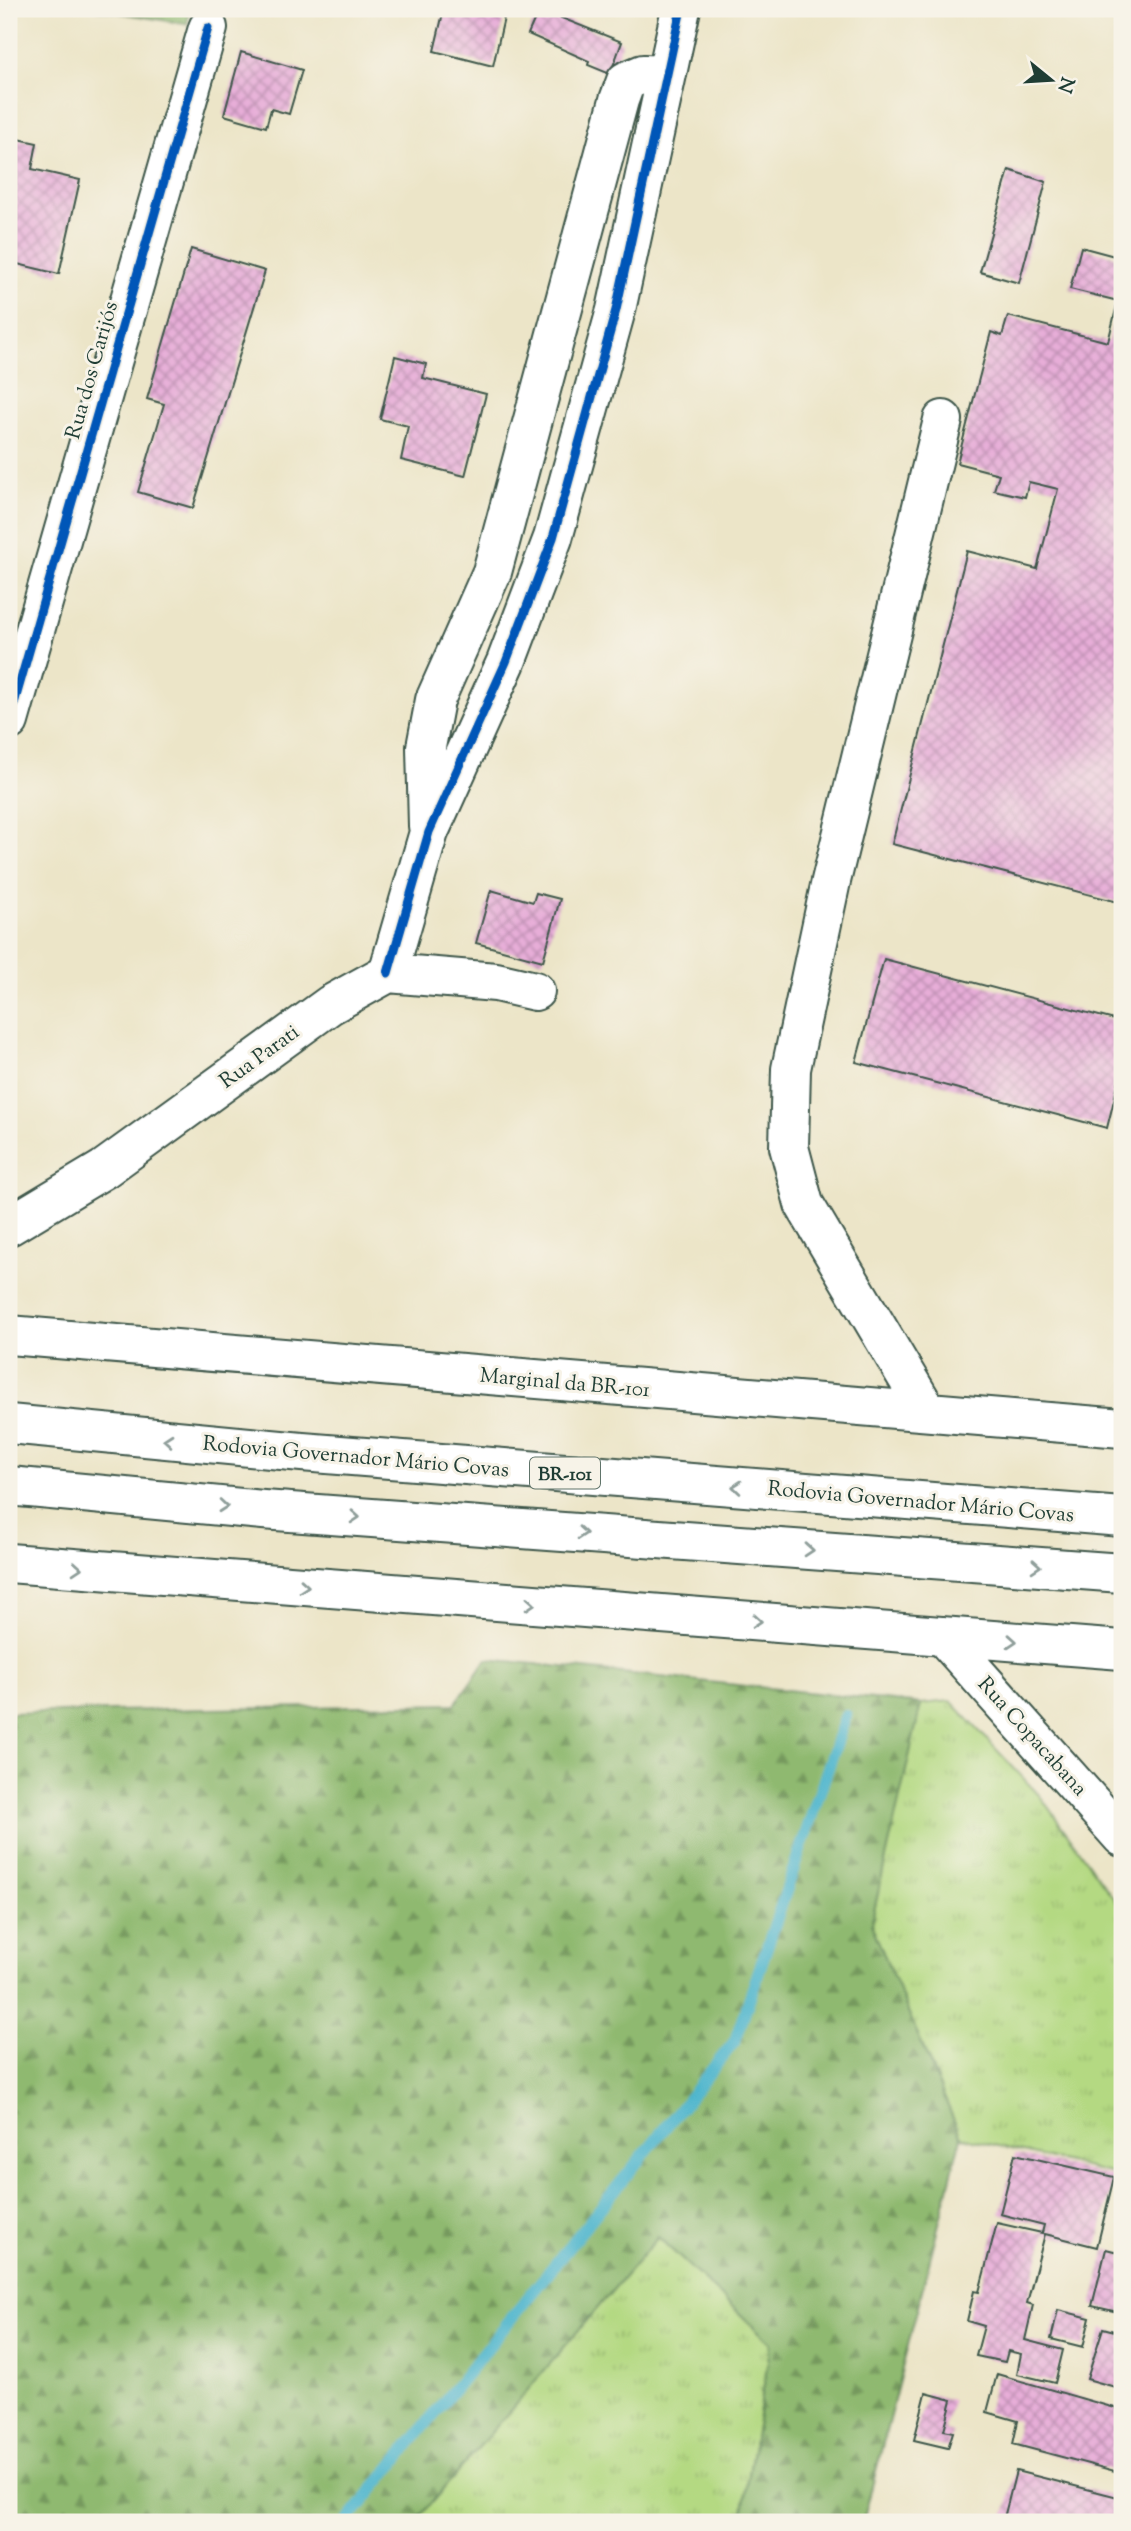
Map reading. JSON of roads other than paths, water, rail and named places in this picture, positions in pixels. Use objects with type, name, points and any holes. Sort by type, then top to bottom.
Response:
[{"type":"main road","points":[[535,991],[496,982],[388,973],[429,832],[506,662],[553,538],[616,310],[681,9]]},
{"type":"main road","name":"Rua dos Carijós","points":[[9,721],[208,28]]},
{"type":"main road","points":[[429,832],[425,788],[426,747],[435,700],[492,572],[619,100],[626,80],[643,74],[666,75]]},
{"type":"main road","points":[[926,1411],[804,1205],[789,1147],[791,1069],[831,881],[943,420]]},
{"type":"main road","name":"Rua Parati","points":[[9,1226],[104,1169],[330,1004],[388,973]]},
{"type":"main road","name":"Marginal da BR-101","points":[[9,1335],[1122,1428]]},
{"type":"main road","name":"Rodovia Governador Mário Covas","points":[[9,1424],[330,1454],[1122,1517]]},
{"type":"main road","points":[[9,1486],[249,1509],[1122,1573]]},
{"type":"main road","points":[[9,1563],[1122,1650]]},
{"type":"main road","name":"Rua Copacabana","points":[[943,1636],[1122,1837]]},
{"type":"waterway","points":[[347,2522],[735,2041],[846,1715]]}]
